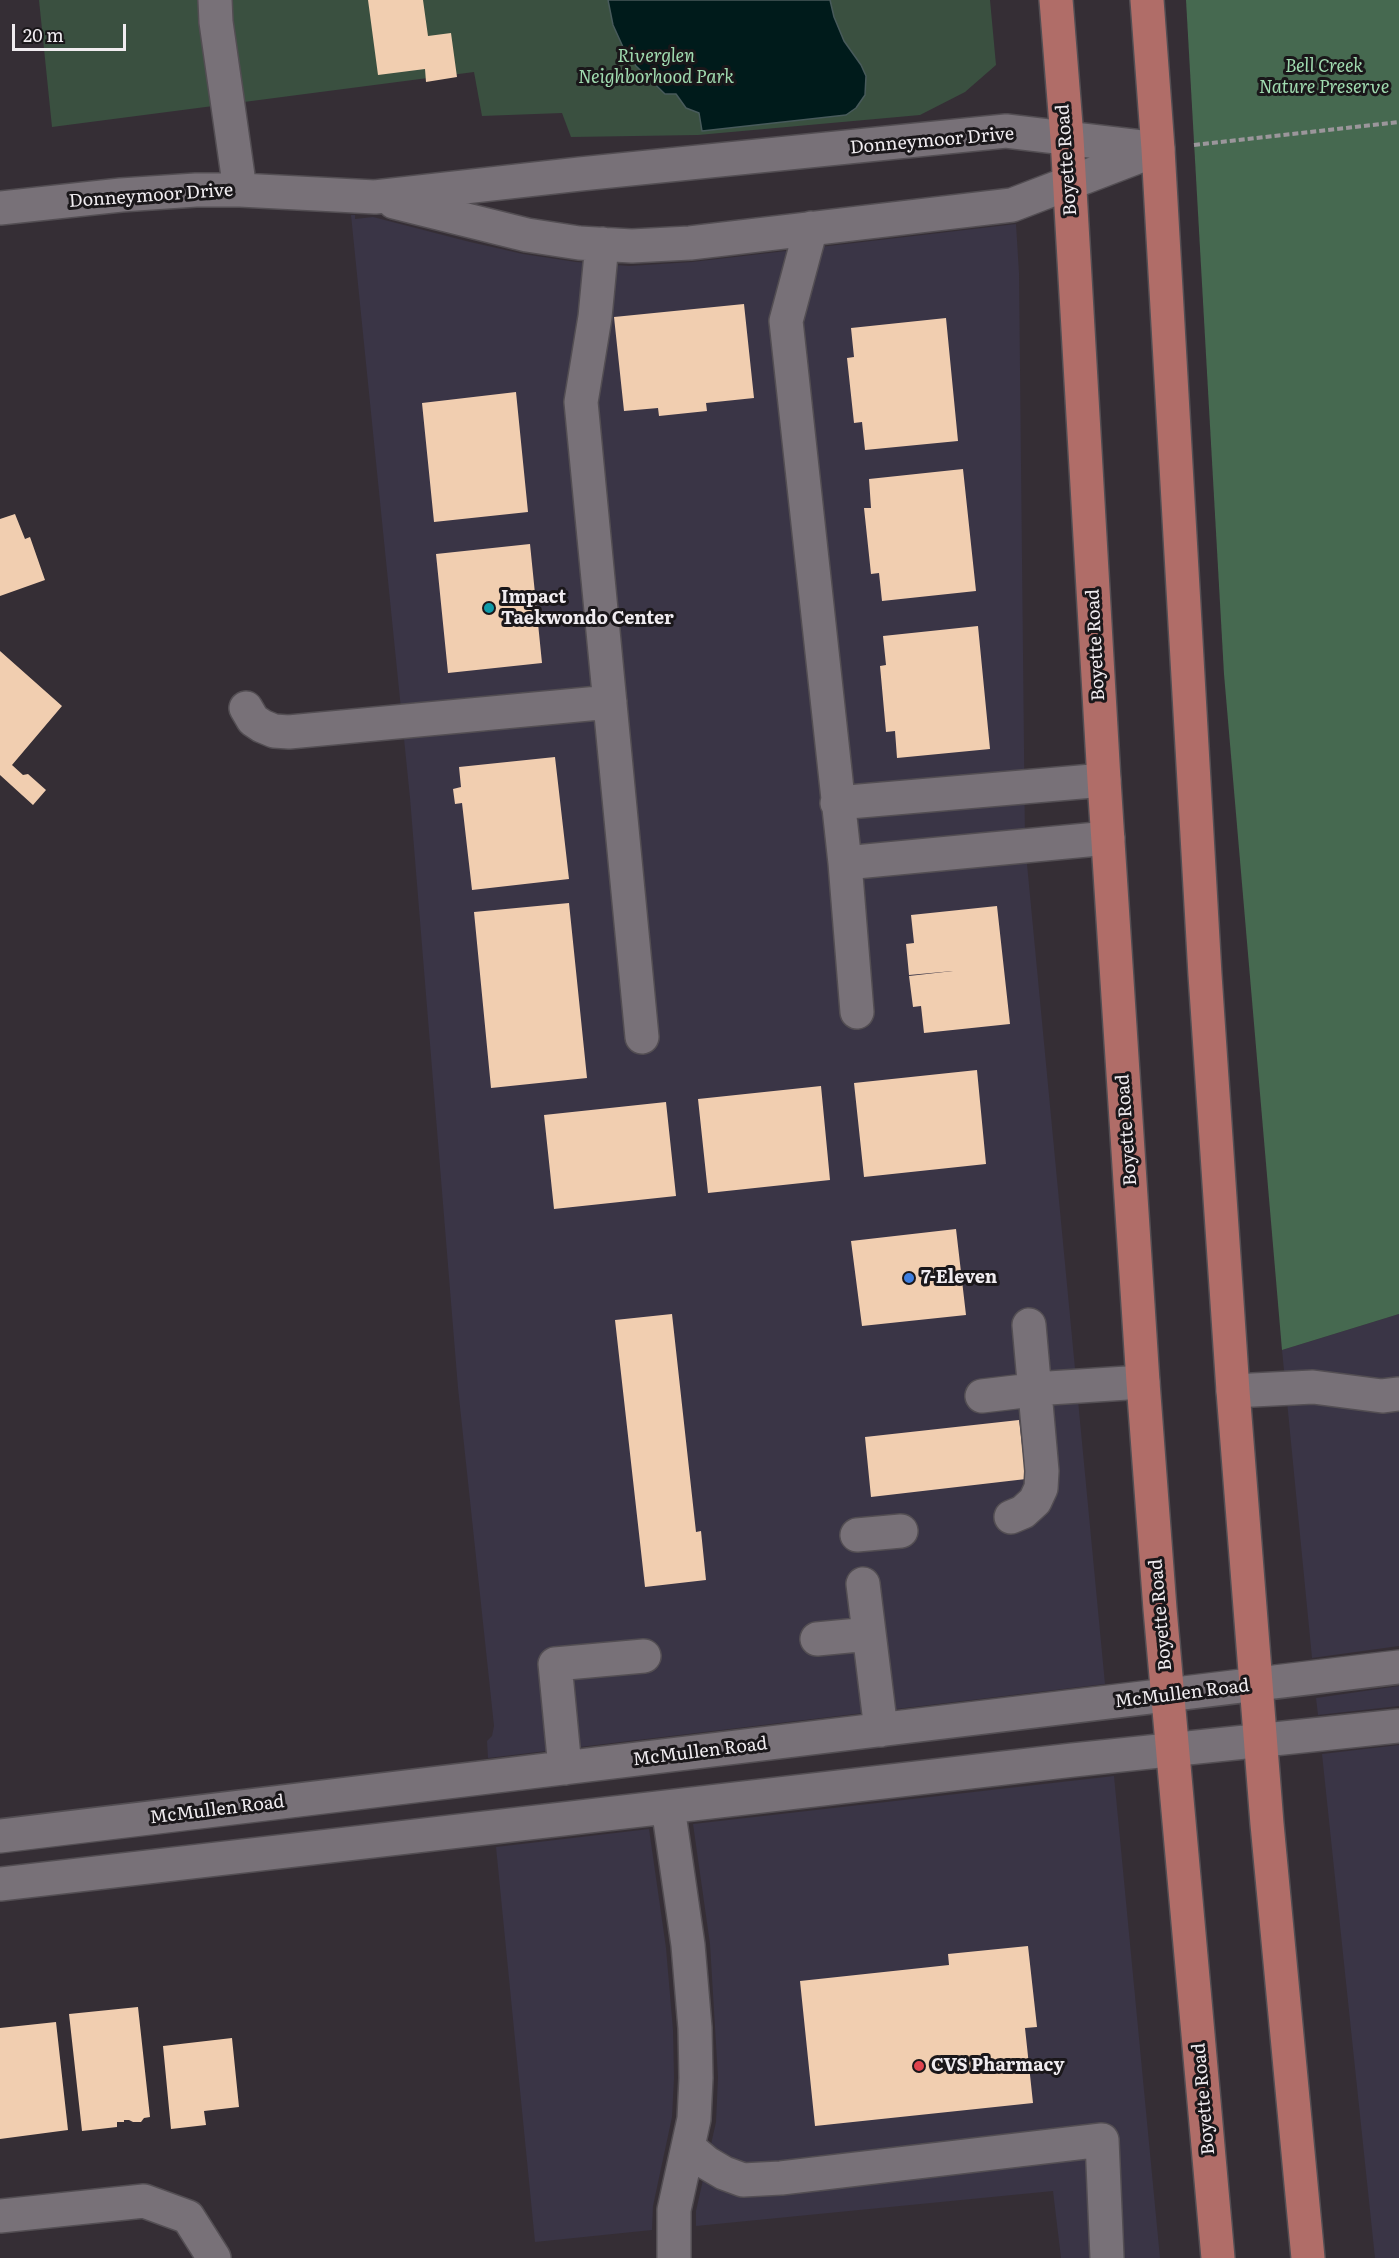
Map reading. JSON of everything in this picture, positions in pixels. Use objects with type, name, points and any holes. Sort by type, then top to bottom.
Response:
[{"type":"main road","name":"Boyette Road","points":[[1056,0],[1067,138],[1104,780],[1143,1382],[1168,1696],[1218,2258]]},
{"type":"main road","points":[[1147,0],[1158,149],[1204,963],[1233,1391],[1260,1742],[1308,2258]]},
{"type":"street","points":[[215,0],[240,190]]},
{"type":"street","name":"Donneymoor Drive","points":[[0,208],[121,195],[196,190],[375,197],[580,174],[1006,132],[1158,149]]},
{"type":"street","name":"Donneymoor Drive","points":[[375,197],[527,235],[579,243],[632,246],[690,243],[1012,205],[1158,149]]},
{"type":"street","points":[[811,228],[786,321],[845,863],[857,1012]]},
{"type":"street","points":[[602,244],[595,317],[581,402],[642,1037]]},
{"type":"street","points":[[246,708],[253,720],[262,726],[274,731],[289,732],[610,702]]},
{"type":"street","points":[[837,803],[1104,780]]},
{"type":"street","points":[[845,863],[1108,838]]},
{"type":"street","points":[[1011,1517],[1023,1512],[1035,1501],[1041,1488],[1042,1471],[1029,1325]]},
{"type":"street","points":[[982,1396],[1143,1382]]},
{"type":"street","points":[[1233,1391],[1312,1387],[1383,1396],[1399,1394]]},
{"type":"street","points":[[857,1535],[901,1531]]},
{"type":"street","points":[[863,1584],[880,1730]]},
{"type":"street","points":[[817,1639],[869,1634]]},
{"type":"street","points":[[565,1768],[555,1664],[644,1656]]},
{"type":"street","name":"McMullen Road","points":[[0,1836],[1399,1667]]},
{"type":"street","points":[[0,1884],[1399,1725]]},
{"type":"street","points":[[668,1807],[687,1939],[695,2028],[695,2108],[674,2210],[674,2258]]},
{"type":"street","points":[[688,2147],[715,2168],[743,2180],[781,2178],[1102,2140],[1107,2258]]},
{"type":"street","points":[[0,2216],[144,2201],[188,2217],[214,2258]]},
{"type":"path","points":[[1222,141],[1399,122]]},
{"type":"shaded area","points":[[608,0],[830,0],[844,41],[866,76],[865,95],[856,108],[846,115],[702,131],[699,113],[686,108],[676,94],[665,94],[636,66],[623,47],[613,25]]},
{"type":"shaded area","points":[[351,215],[355,215],[355,219],[373,217],[523,254],[576,262],[629,266],[692,262],[1016,224],[1019,273],[1025,843],[1105,1684],[488,1758],[487,1741],[492,1736],[494,1726],[458,1388],[410,798]]},
{"type":"shaded area","points":[[1399,1314],[1399,1646],[1312,1658],[1282,1350]]},
{"type":"shaded area","points":[[1399,1686],[1399,1706],[1318,1715],[1316,1698]]},
{"type":"shaded area","points":[[1399,1745],[1399,2258],[1375,2258],[1322,1754]]},
{"type":"shaded area","points":[[1114,1776],[1160,2258],[1061,2258],[1053,2191],[696,2226],[696,2211],[716,2122],[718,2077],[710,1944],[693,1824]]},
{"type":"shaded area","points":[[649,1829],[666,1948],[673,2030],[674,2078],[672,2117],[653,2206],[652,2230],[535,2242],[496,1847]]},
{"type":"green space","name":"Riverglen Neighborhood Park","points":[[39,0],[990,0],[996,65],[965,92],[920,115],[698,135],[571,137],[562,113],[482,116],[474,72],[52,127]]},
{"type":"green space","name":"Bell Creek Nature Preserve","points":[[1186,0],[1399,0],[1399,1314],[1282,1350],[1224,674]]},
{"type":"building","points":[[368,0],[423,0],[428,36],[451,33],[457,77],[426,82],[425,69],[378,75]]},
{"type":"building","points":[[744,304],[754,398],[706,403],[707,411],[659,416],[658,408],[624,411],[614,317]]},
{"type":"building","points":[[946,318],[958,441],[865,450],[862,422],[854,423],[847,358],[854,357],[851,328]]},
{"type":"building","points":[[516,392],[528,512],[434,522],[422,403]]},
{"type":"building","points":[[963,469],[976,591],[882,601],[879,573],[871,574],[864,508],[871,508],[869,479]]},
{"type":"building","points":[[15,514],[25,539],[30,537],[45,580],[0,596],[0,519]]},
{"type":"building","name":"Impact Taekwondo Center","points":[[530,544],[542,663],[448,673],[436,554]]},
{"type":"building","points":[[978,626],[990,749],[897,758],[895,731],[886,732],[880,666],[886,665],[883,636]]},
{"type":"building","points":[[0,651],[62,706],[12,765],[23,775],[28,774],[46,790],[33,805],[0,775]]},
{"type":"building","points":[[555,757],[569,879],[472,890],[462,803],[455,804],[453,789],[461,787],[459,767]]},
{"type":"building","points":[[569,903],[587,1078],[491,1088],[474,912]]},
{"type":"building","points":[[997,906],[1010,1024],[924,1033],[921,1006],[913,1007],[909,976],[953,971],[909,975],[906,944],[914,943],[911,915]]},
{"type":"building","points":[[977,1070],[986,1164],[864,1177],[854,1083]]},
{"type":"building","points":[[821,1086],[830,1180],[708,1193],[698,1099]]},
{"type":"building","points":[[666,1102],[676,1196],[554,1209],[544,1115]]},
{"type":"building","name":"7-Eleven","points":[[956,1229],[966,1315],[862,1326],[851,1241]]},
{"type":"building","points":[[672,1314],[696,1532],[701,1531],[706,1580],[645,1587],[615,1320]]},
{"type":"building","points":[[1019,1420],[1026,1479],[871,1497],[865,1437]]},
{"type":"building","name":"CVS Pharmacy","points":[[1028,1946],[1037,2027],[1025,2028],[1033,2103],[815,2126],[800,1981],[949,1965],[948,1954]]},
{"type":"building","points":[[138,2007],[150,2117],[144,2118],[141,2122],[124,2120],[124,2122],[117,2122],[117,2127],[82,2131],[69,2014]]},
{"type":"building","points":[[56,2022],[68,2130],[0,2139],[0,2028]]},
{"type":"building","points":[[232,2038],[239,2107],[204,2111],[206,2125],[171,2129],[163,2046]]},
{"type":"place","name":"Impact Taekwondo Center","points":[[489,608]]},
{"type":"place","name":"7-Eleven","points":[[909,1278]]},
{"type":"place","name":"CVS Pharmacy","points":[[919,2066]]}]
